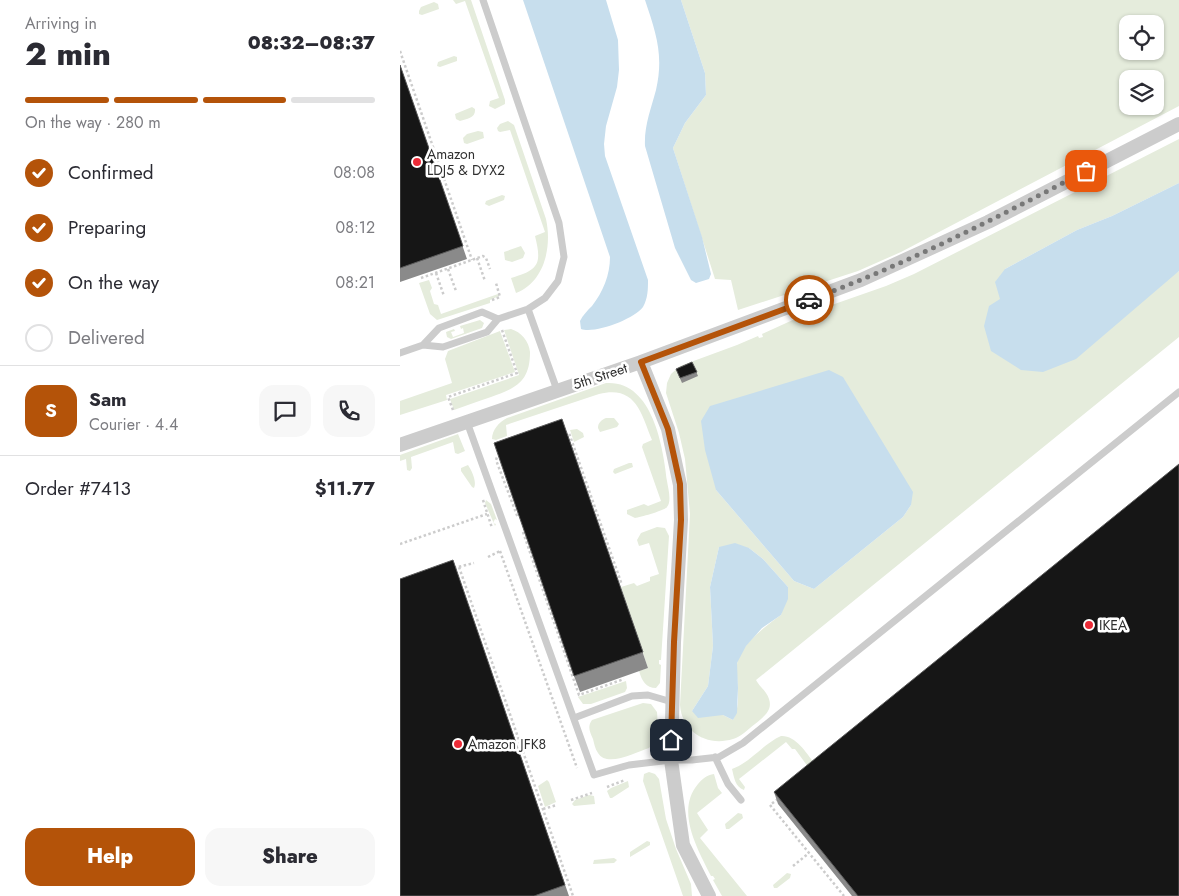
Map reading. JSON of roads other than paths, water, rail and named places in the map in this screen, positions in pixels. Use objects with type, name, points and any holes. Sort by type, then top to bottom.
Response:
[{"type":"street","name":"5th Street","points":[[400,445],[641,362],[815,298],[897,264],[988,222],[1179,124]]},
{"type":"street","points":[[641,362],[668,429],[680,484],[681,520],[674,642],[671,760],[683,845],[708,896]]},
{"type":"lane","points":[[400,353],[423,345],[443,347],[487,332],[498,319],[528,309],[545,298],[558,281],[564,257],[559,222],[483,0]]},
{"type":"lane","points":[[528,309],[557,390]]},
{"type":"lane","points":[[423,345],[439,328],[482,312],[498,319]]},
{"type":"lane","points":[[468,422],[594,775],[629,765],[715,757],[743,743],[1179,392]]},
{"type":"lane","points":[[574,718],[632,696],[648,695],[672,702]]},
{"type":"lane","points":[[715,757],[728,784],[740,800]]},
{"type":"water","points":[[523,0],[606,0],[618,40],[619,70],[617,87],[606,126],[605,156],[648,280],[648,287],[645,304],[638,312],[623,321],[604,327],[587,330],[581,329],[580,321],[603,289],[609,270],[610,257]]},
{"type":"water","points":[[645,0],[681,0],[705,73],[706,95],[685,123],[673,148],[702,237],[711,274],[709,279],[696,283],[691,280],[675,248],[645,146],[647,125],[658,77],[659,55],[658,44]]},
{"type":"water","points":[[1179,183],[1179,271],[1076,359],[1043,372],[1021,370],[991,351],[984,326],[989,306],[1000,299],[995,282],[1005,269],[1077,230],[1112,216]]},
{"type":"water","points":[[829,370],[843,377],[913,492],[911,505],[903,517],[814,589],[794,581],[716,490],[705,450],[701,421],[710,406]]},
{"type":"water","points":[[735,543],[749,548],[763,559],[788,587],[788,599],[781,615],[762,628],[746,646],[737,663],[737,713],[733,720],[723,715],[698,718],[692,711],[708,686],[713,646],[710,587],[719,547]]},
{"type":"place","name":"Amazon LDJ5 & DYX2","points":[[417,162]]},
{"type":"place","name":"IKEA","points":[[1089,625]]},
{"type":"place","name":"Amazon JFK8","points":[[458,744]]}]
